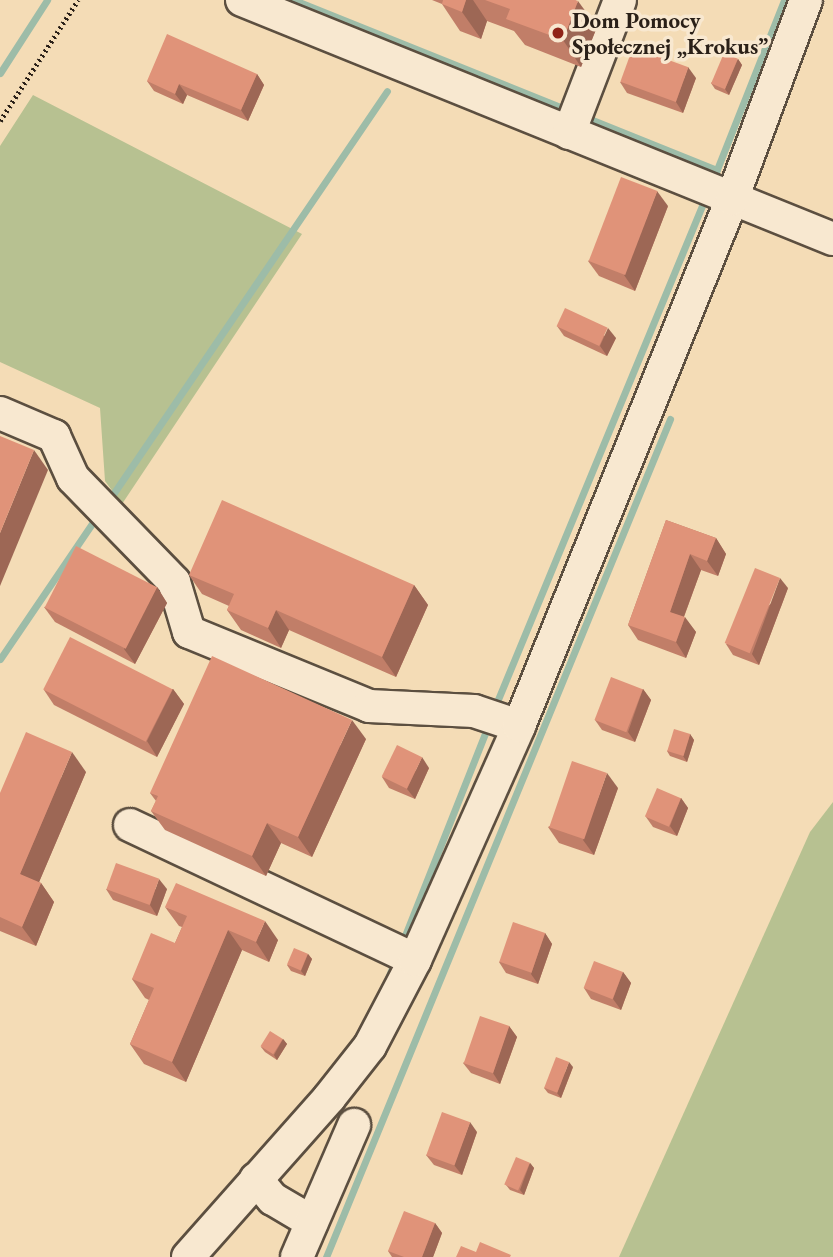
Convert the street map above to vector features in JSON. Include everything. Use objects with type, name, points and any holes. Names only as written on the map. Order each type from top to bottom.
[{"type":"street","points":[[242,0],[833,239]]},
{"type":"street","points":[[569,133],[620,0]]},
{"type":"street","points":[[188,1257],[370,1046],[415,960],[519,726],[733,200],[806,0]]},
{"type":"street","points":[[0,413],[54,436],[73,478],[174,583],[188,632],[369,706],[474,710],[519,726]]},
{"type":"street","points":[[130,825],[415,960]]},
{"type":"street","points":[[297,1257],[354,1125]]},
{"type":"street","points":[[256,1179],[273,1199],[312,1222]]},
{"type":"path","points":[[0,121],[78,0]]},
{"type":"green space","points":[[33,95],[302,234],[122,504],[105,481],[100,408],[0,362],[0,146]]},
{"type":"green space","points":[[833,802],[833,1257],[619,1257],[810,832]]},
{"type":"building","points":[[443,0],[466,0],[462,12],[442,4]]},
{"type":"building","points":[[485,0],[578,1],[563,40],[506,19],[510,9]]},
{"type":"building","points":[[167,34],[257,74],[241,110],[179,84],[175,94],[147,81]]},
{"type":"building","points":[[633,47],[688,67],[676,102],[620,82]]},
{"type":"building","points":[[724,53],[738,59],[725,89],[711,83]]},
{"type":"building","points":[[621,177],[657,191],[625,275],[589,261]]},
{"type":"building","points":[[565,308],[608,328],[599,346],[557,326]]},
{"type":"building","points":[[0,436],[34,450],[0,533]]},
{"type":"building","points":[[222,500],[414,585],[382,657],[276,610],[268,628],[227,610],[234,594],[189,575]]},
{"type":"building","points":[[666,520],[716,538],[707,561],[690,554],[670,612],[685,617],[676,642],[628,625]]},
{"type":"building","points":[[76,546],[157,587],[126,649],[45,607]]},
{"type":"building","points":[[755,568],[780,578],[750,653],[725,643]]},
{"type":"building","points":[[70,637],[172,689],[146,742],[43,690]]},
{"type":"building","points":[[212,656],[352,720],[298,837],[267,823],[252,856],[151,811],[158,796],[150,793]]},
{"type":"building","points":[[611,677],[643,689],[626,732],[595,720]]},
{"type":"building","points":[[674,729],[690,734],[684,756],[667,751]]},
{"type":"building","points":[[26,732],[72,752],[20,874],[41,883],[22,927],[0,917],[0,793]]},
{"type":"building","points":[[397,745],[422,757],[407,789],[382,776]]},
{"type":"building","points":[[572,761],[607,773],[584,839],[549,827]]},
{"type":"building","points":[[657,788],[681,798],[669,827],[645,817]]},
{"type":"building","points":[[116,863],[159,879],[150,905],[106,889]]},
{"type":"building","points":[[176,883],[265,921],[256,942],[228,930],[172,1062],[130,1044],[154,988],[132,979],[151,933],[175,943],[187,916],[165,907]]},
{"type":"building","points":[[513,922],[545,933],[531,973],[499,962]]},
{"type":"building","points":[[294,948],[308,954],[301,970],[287,965]]},
{"type":"building","points":[[594,961],[623,972],[613,999],[584,988]]},
{"type":"building","points":[[480,1016],[509,1026],[493,1073],[464,1063]]},
{"type":"building","points":[[270,1031],[283,1039],[273,1054],[260,1046]]},
{"type":"building","points":[[556,1057],[569,1062],[557,1093],[544,1088]]},
{"type":"building","points":[[442,1112],[470,1122],[454,1165],[426,1155]]},
{"type":"building","points":[[516,1157],[530,1163],[518,1190],[504,1185]]},
{"type":"building","points":[[404,1211],[435,1223],[422,1257],[404,1257],[388,1251]]},
{"type":"building","points":[[480,1242],[511,1255],[456,1257],[461,1246],[476,1252]]},
{"type":"waterway","points":[[0,73],[47,0]]},
{"type":"waterway","points":[[294,0],[570,111]]},
{"type":"waterway","points":[[712,182],[784,0]]},
{"type":"waterway","points":[[107,503],[387,91]]},
{"type":"waterway","points":[[585,117],[717,170]]},
{"type":"waterway","points":[[494,709],[706,196]]},
{"type":"waterway","points":[[326,1257],[670,419]]},
{"type":"waterway","points":[[0,659],[98,515]]},
{"type":"waterway","points":[[402,943],[489,723]]},
{"type":"waterway","points":[[385,986],[396,958]]},
{"type":"place","name":"Dom Pomocy Społecznej „Krokus”","points":[[558,33]]}]
